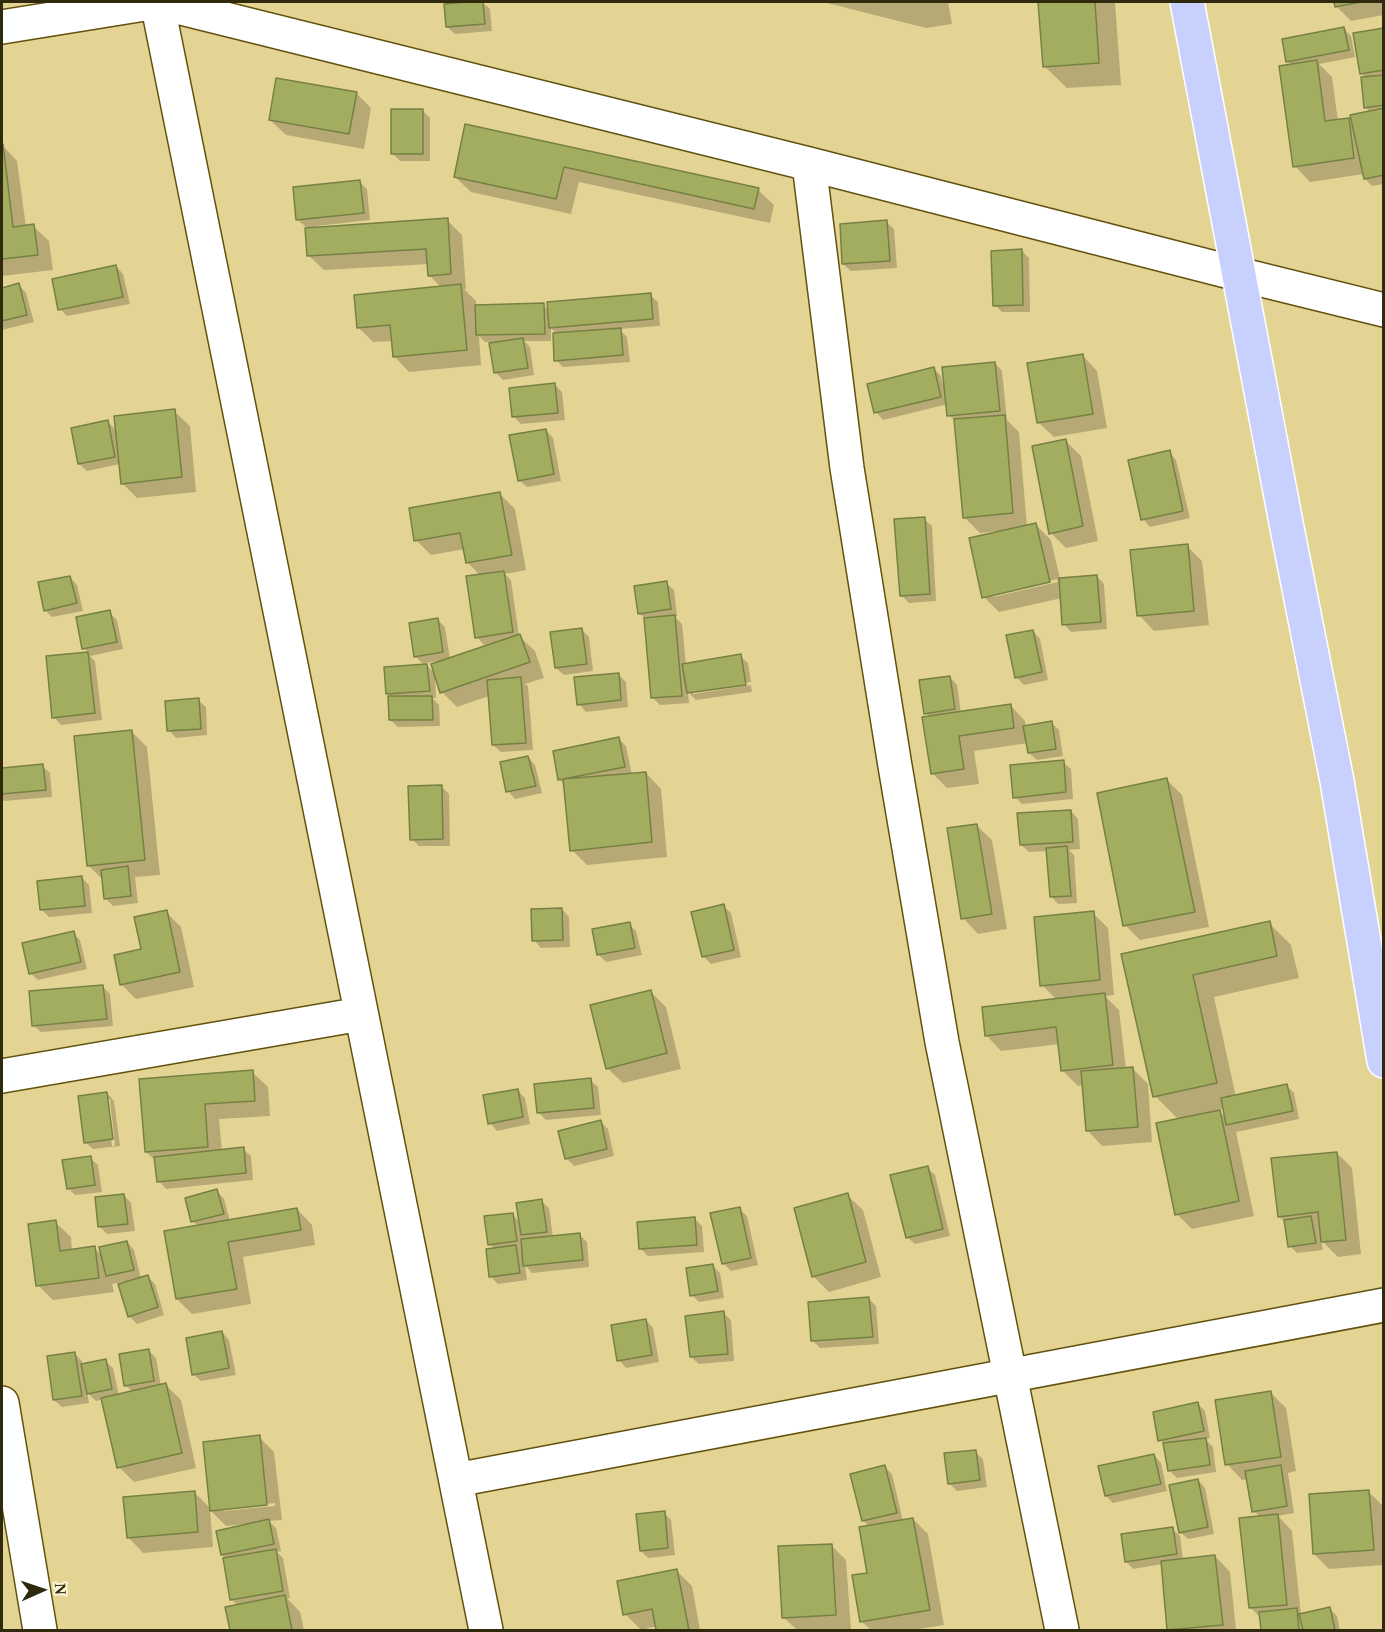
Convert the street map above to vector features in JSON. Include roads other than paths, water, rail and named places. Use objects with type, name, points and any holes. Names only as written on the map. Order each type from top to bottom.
[{"type":"main road","points":[[1187,2],[1337,782],[1383,1061]]},
{"type":"street","points":[[2,27],[157,2],[810,164],[1383,310]]},
{"type":"street","points":[[157,2],[486,1630]]},
{"type":"street","points":[[810,164],[847,468],[942,1042],[1062,1630]]},
{"type":"street","points":[[2,1076],[362,1014]]},
{"type":"street","points":[[456,1480],[1383,1305]]},
{"type":"street","points":[[2,1403],[40,1630]]}]
